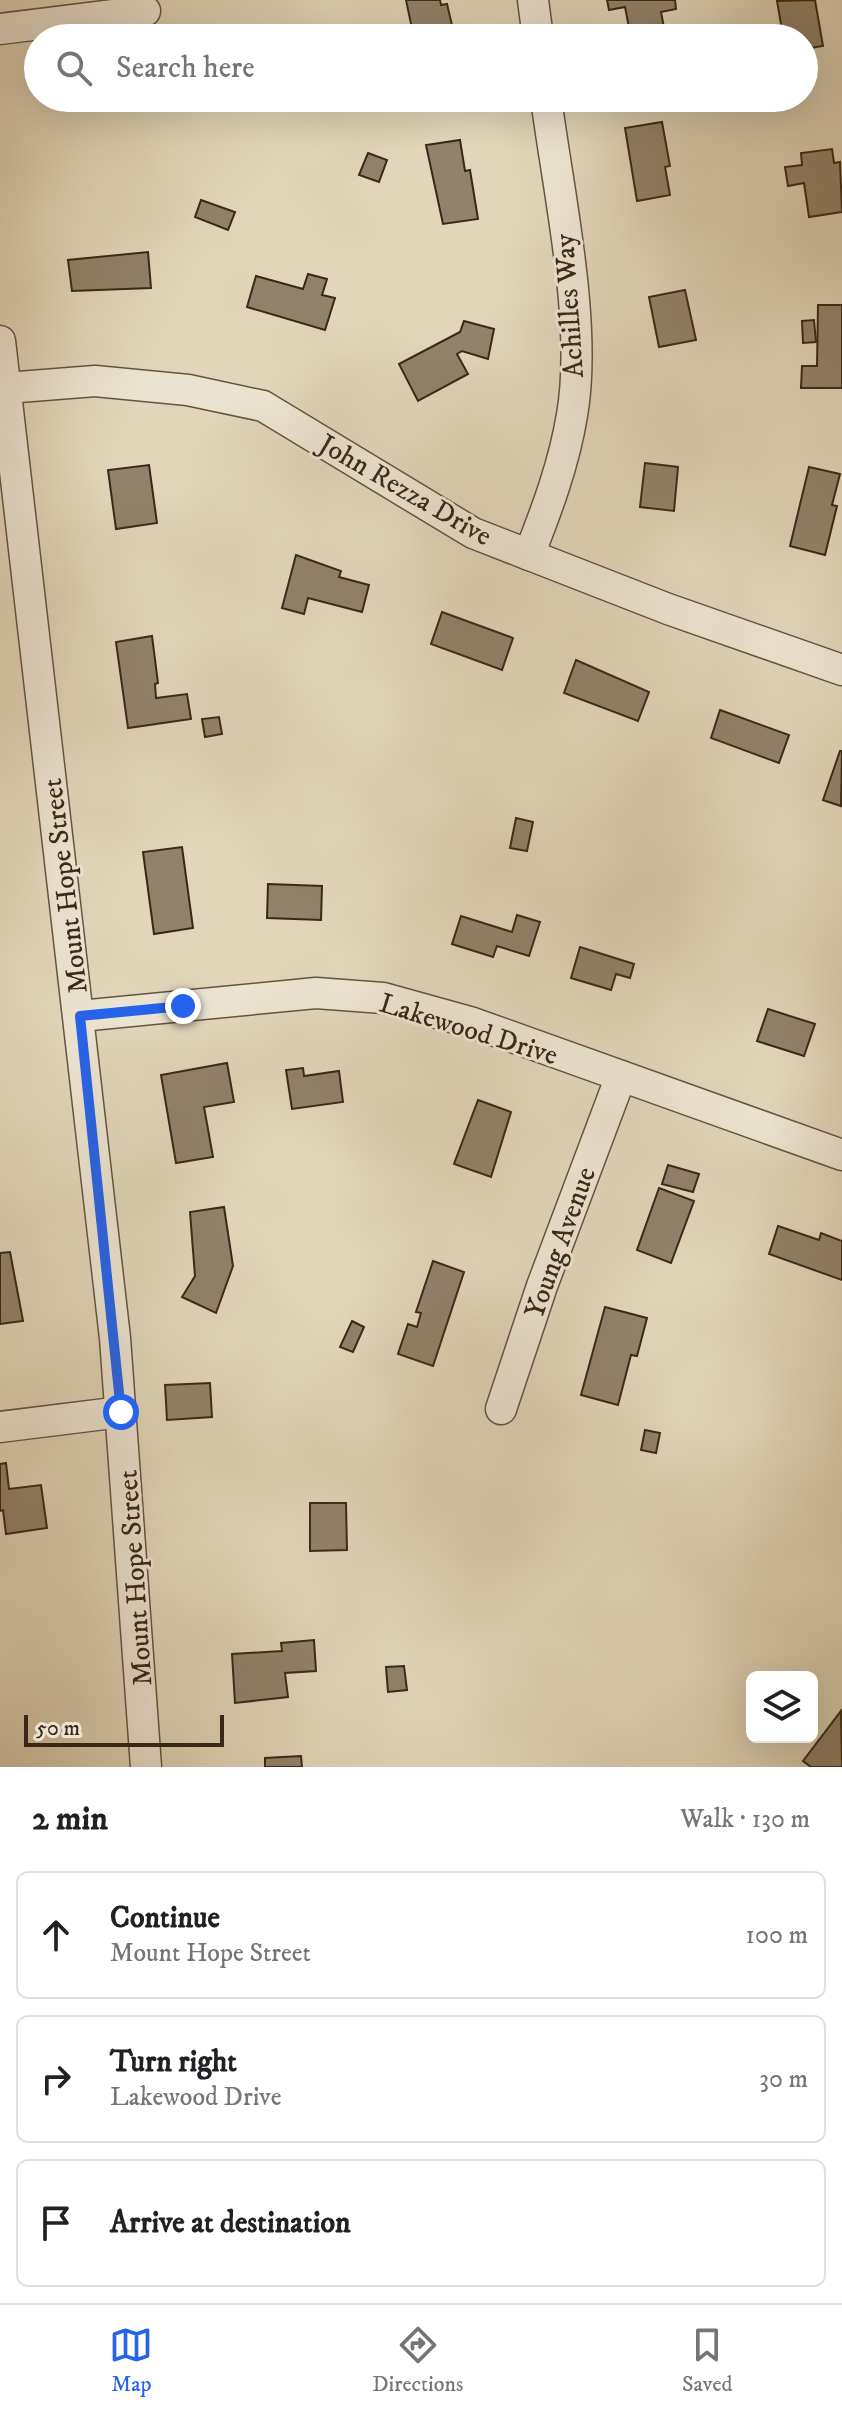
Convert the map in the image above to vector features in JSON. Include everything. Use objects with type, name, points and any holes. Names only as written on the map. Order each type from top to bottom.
[{"type":"street","points":[[533,0],[536,24]]},
{"type":"street","points":[[40,24],[145,11]]},
{"type":"street","points":[[0,29],[24,26]]},
{"type":"street","name":"Achilles Way","points":[[529,555],[555,488],[572,414],[577,363],[548,112]]},
{"type":"street","name":"Mount Hope Street","points":[[0,341],[6,388],[12,535],[80,1016],[121,1412],[146,1767]]},
{"type":"street","name":"John Rezza Drive","points":[[6,388],[95,381],[188,390],[263,406],[473,533],[842,670]]},
{"type":"street","name":"Lakewood Drive","points":[[80,1016],[316,993],[383,998],[473,1023],[842,1155]]},
{"type":"street","name":"Young Avenue","points":[[501,1409],[542,1286],[621,1076]]},
{"type":"street","points":[[0,1427],[121,1412]]},
{"type":"building","points":[[406,0],[440,0],[441,5],[447,4],[452,24],[411,24]]},
{"type":"building","points":[[607,0],[675,0],[676,9],[661,12],[663,24],[628,24],[625,7],[609,10]]},
{"type":"building","points":[[815,0],[823,46],[818,47],[818,24],[781,24],[777,1]]},
{"type":"building","points":[[662,122],[670,166],[665,167],[670,195],[637,201],[625,128]]},
{"type":"building","points":[[460,140],[465,171],[470,170],[478,219],[443,224],[426,145]]},
{"type":"building","points":[[832,149],[834,163],[840,162],[842,212],[809,217],[804,183],[788,186],[785,167],[802,165],[801,153]]},
{"type":"building","points":[[368,153],[387,160],[379,182],[359,175]]},
{"type":"building","points":[[201,200],[235,212],[228,230],[195,217]]},
{"type":"building","points":[[148,252],[151,288],[72,291],[68,260]]},
{"type":"building","points":[[308,274],[327,279],[322,295],[335,298],[325,330],[247,307],[256,276],[303,289]]},
{"type":"building","points":[[685,290],[696,340],[659,347],[649,297]]},
{"type":"building","points":[[818,305],[842,305],[842,388],[801,388],[802,366],[817,366]]},
{"type":"building","points":[[814,320],[816,342],[803,343],[802,321]]},
{"type":"building","points":[[464,321],[494,329],[488,359],[462,351],[457,354],[468,374],[418,401],[399,364],[460,332]]},
{"type":"building","points":[[645,463],[678,467],[674,511],[640,507]]},
{"type":"building","points":[[149,465],[157,523],[116,529],[108,470]]},
{"type":"building","points":[[809,467],[840,474],[832,505],[837,506],[825,555],[790,546]]},
{"type":"building","points":[[296,555],[341,571],[339,577],[369,585],[362,612],[308,598],[304,614],[282,608]]},
{"type":"building","points":[[442,612],[513,638],[502,670],[431,644]]},
{"type":"building","points":[[152,636],[158,683],[155,684],[156,698],[187,694],[191,719],[128,728],[116,642]]},
{"type":"building","points":[[576,660],[649,692],[638,721],[564,693]]},
{"type":"building","points":[[720,710],[789,735],[779,763],[711,738]]},
{"type":"building","points":[[219,717],[222,734],[205,737],[202,719]]},
{"type":"building","points":[[842,751],[841,806],[823,800]]},
{"type":"building","points":[[516,818],[533,822],[527,851],[510,848]]},
{"type":"building","points":[[182,847],[193,928],[154,934],[143,852]]},
{"type":"building","points":[[268,884],[322,886],[321,920],[267,918]]},
{"type":"building","points":[[517,915],[540,922],[529,956],[497,946],[493,957],[452,944],[461,916],[512,932]]},
{"type":"building","points":[[580,947],[634,964],[630,978],[616,974],[611,990],[571,978]]},
{"type":"building","points":[[768,1009],[815,1024],[804,1056],[757,1041]]},
{"type":"building","points":[[227,1063],[234,1102],[204,1107],[213,1157],[176,1163],[161,1075]]},
{"type":"building","points":[[303,1068],[304,1076],[339,1071],[343,1102],[292,1109],[286,1070]]},
{"type":"building","points":[[478,1100],[511,1112],[491,1177],[454,1164]]},
{"type":"building","points":[[668,1165],[699,1174],[693,1192],[662,1184]]},
{"type":"building","points":[[659,1188],[694,1201],[671,1263],[637,1250]]},
{"type":"building","points":[[224,1207],[233,1266],[216,1313],[182,1297],[195,1276],[190,1212]]},
{"type":"building","points":[[778,1226],[819,1240],[821,1233],[842,1241],[842,1280],[769,1254]]},
{"type":"building","points":[[10,1252],[23,1321],[0,1324],[0,1253]]},
{"type":"building","points":[[433,1261],[464,1272],[433,1366],[398,1354],[408,1324],[417,1327],[421,1313],[416,1312]]},
{"type":"building","points":[[605,1307],[647,1318],[637,1356],[631,1355],[618,1405],[581,1395]]},
{"type":"building","points":[[352,1321],[364,1327],[353,1352],[340,1347]]},
{"type":"building","points":[[210,1383],[212,1417],[167,1420],[165,1385]]},
{"type":"building","points":[[645,1430],[660,1433],[656,1453],[641,1450]]},
{"type":"building","points":[[6,1463],[9,1489],[41,1485],[47,1528],[6,1534],[3,1510],[0,1511],[0,1464]]},
{"type":"building","points":[[310,1503],[346,1503],[347,1550],[310,1551]]},
{"type":"building","points":[[314,1640],[316,1671],[285,1673],[288,1697],[235,1703],[232,1654],[282,1651],[281,1643]]},
{"type":"building","points":[[404,1666],[407,1690],[388,1692],[386,1667]]},
{"type":"building","points":[[841,1711],[842,1767],[811,1767],[803,1761]]},
{"type":"building","points":[[301,1756],[302,1767],[265,1767],[265,1758]]},
{"type":"route","points":[[121,1412],[80,1016],[183,1006]]}]
